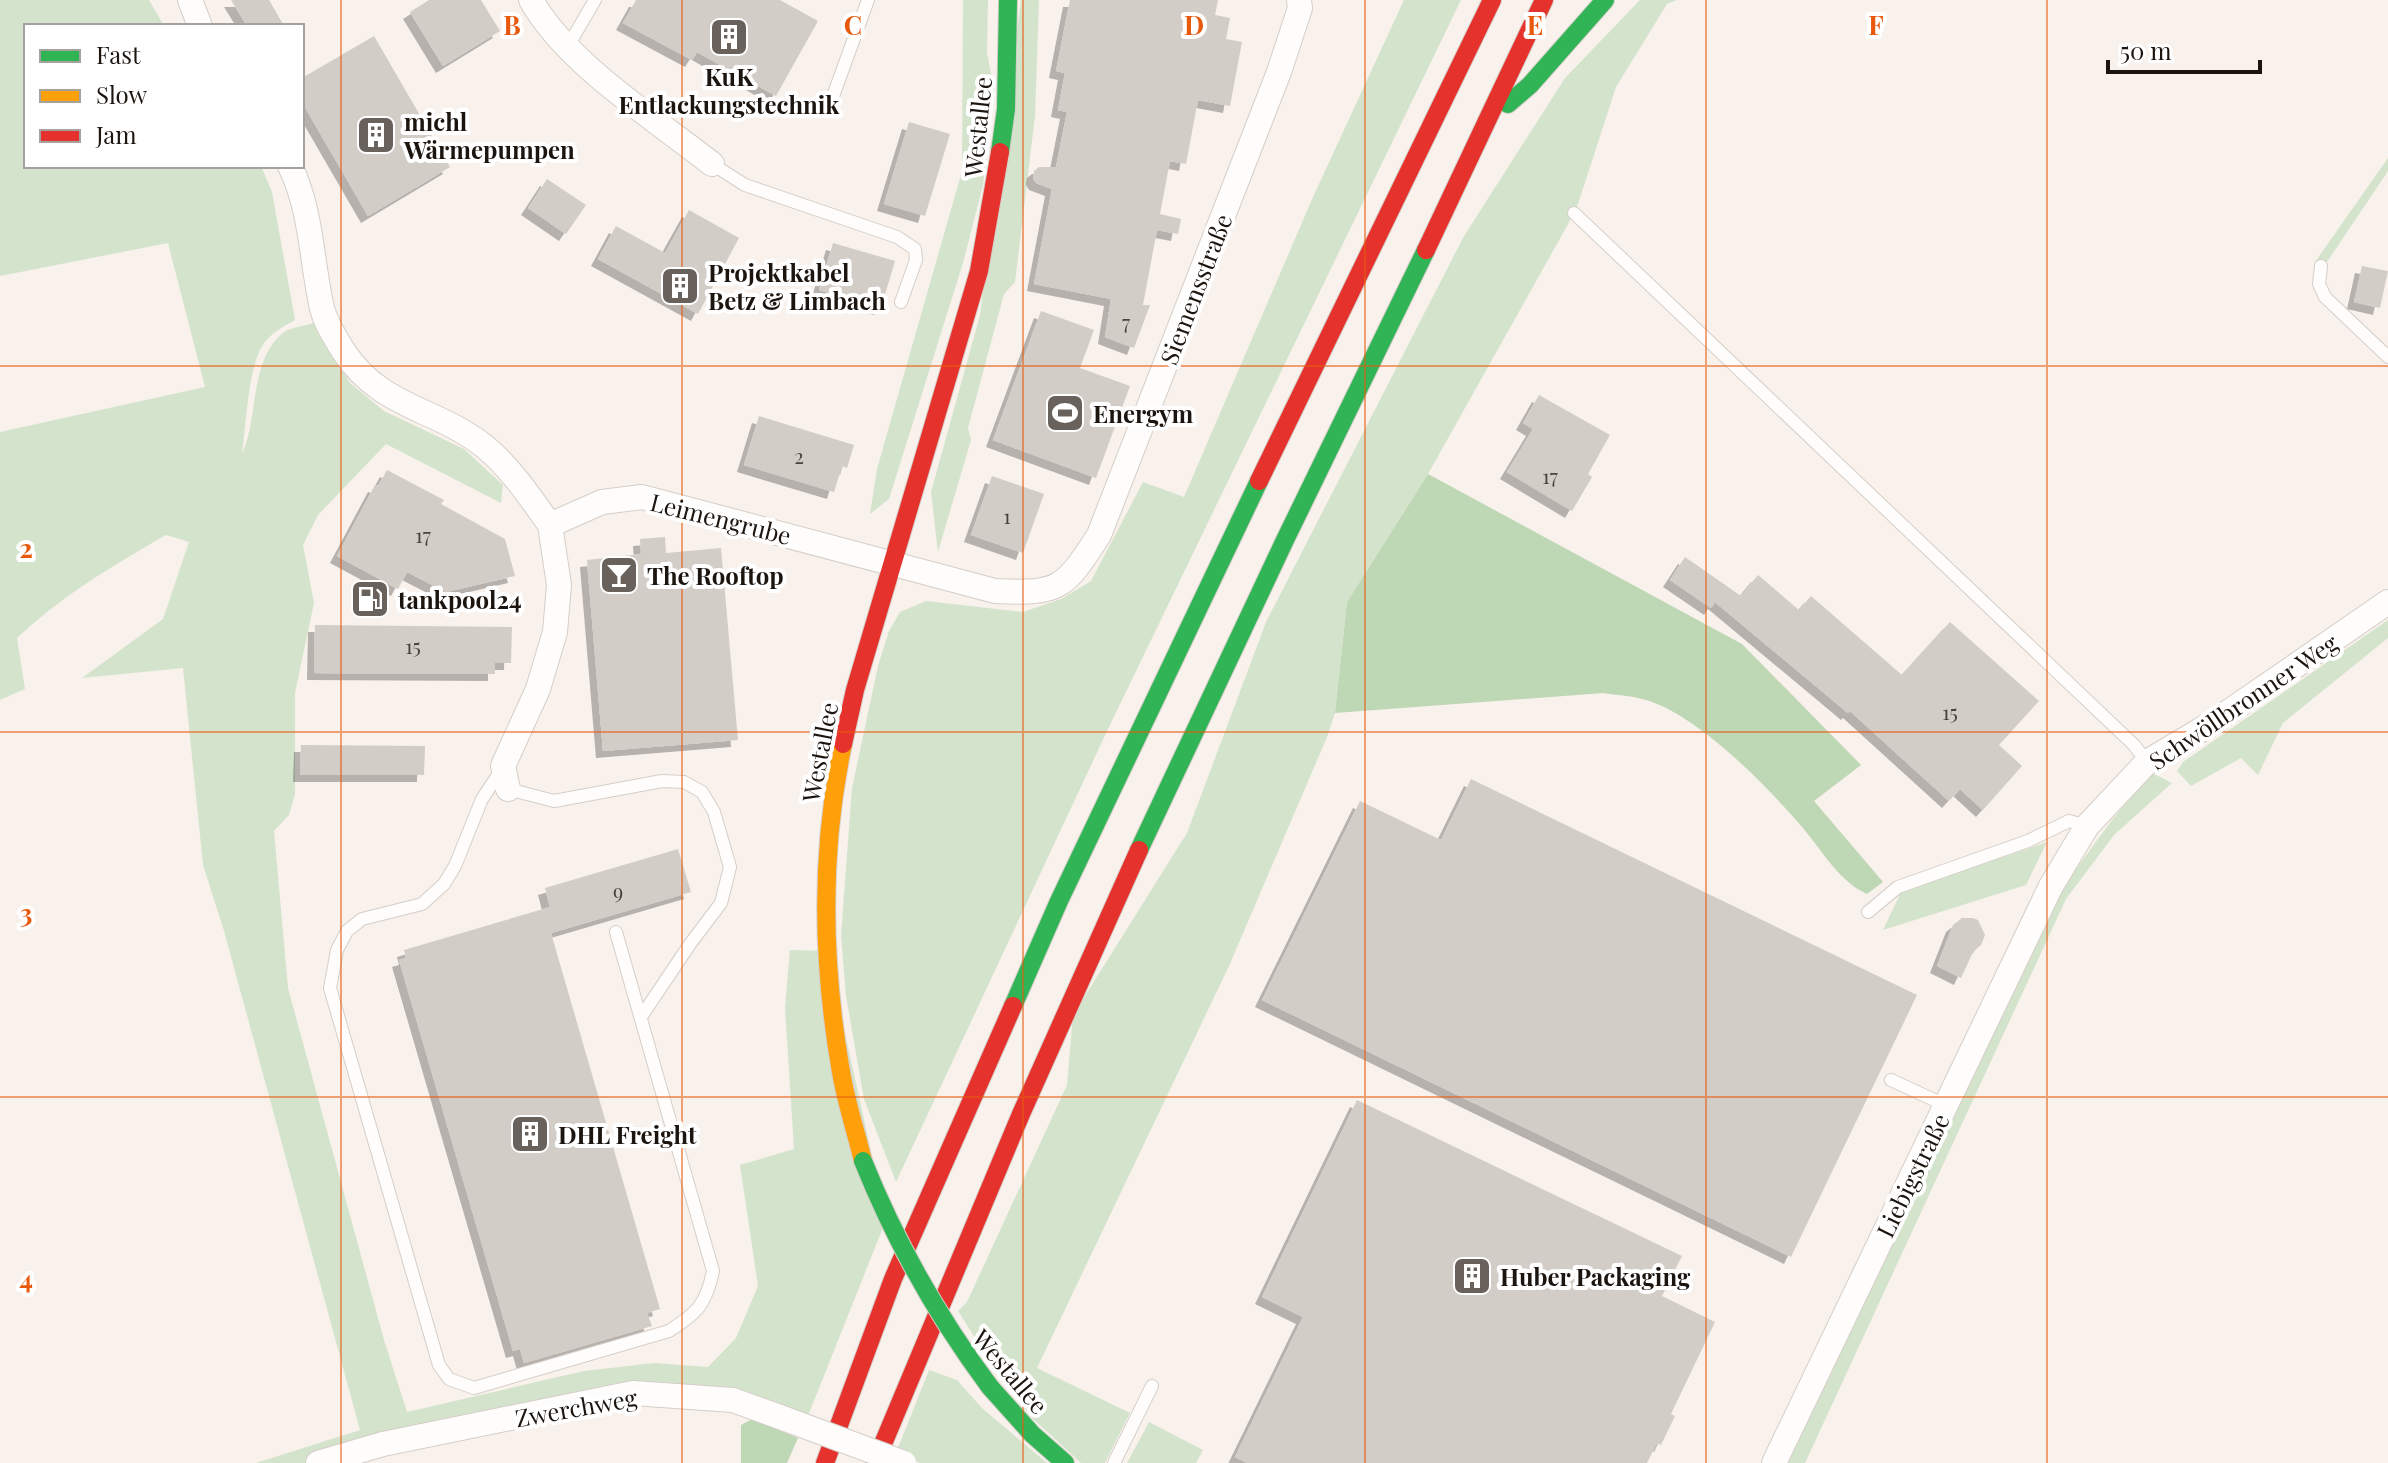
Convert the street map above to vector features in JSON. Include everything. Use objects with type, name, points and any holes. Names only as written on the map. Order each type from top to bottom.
[{"type":"main road","name":"Westallee","points":[[1008,0],[1006,109],[992,208],[979,271],[855,690],[833,793],[825,894],[828,980],[841,1074],[863,1161],[886,1220],[917,1282],[951,1336],[990,1387],[1032,1434],[1065,1463]]},
{"type":"main road","points":[[825,1463],[893,1279],[1059,901],[1304,385],[1492,0]]},
{"type":"main road","points":[[875,1463],[952,1270],[1171,779],[1490,119],[1544,0]]},
{"type":"main road","points":[[1490,119],[1530,85],[1605,0]]},
{"type":"street","points":[[190,0],[199,24]]},
{"type":"street","points":[[531,0],[539,15],[584,64],[712,164]]},
{"type":"street","name":"Siemensstraße","points":[[893,565],[995,591],[1030,593],[1054,588],[1076,571],[1099,535],[1279,72],[1300,8],[1299,0]]},
{"type":"street","points":[[291,168],[312,236],[323,311],[345,353],[368,380],[394,400],[438,419],[483,446],[518,481],[550,525],[559,585],[555,632],[506,778]]},
{"type":"street","name":"Leimengrube","points":[[550,525],[602,502],[642,497],[893,565]]},
{"type":"street","name":"Schwöllbronner Weg","points":[[2051,886],[2087,826],[2147,762],[2214,722],[2388,602]]},
{"type":"street","name":"Liebigstraße","points":[[1774,1463],[2051,886]]},
{"type":"street","name":"Zwerchweg","points":[[318,1463],[383,1444],[633,1393],[733,1400],[904,1463]]},
{"type":"lane","points":[[568,46],[595,0]]},
{"type":"lane","points":[[829,107],[868,0]]},
{"type":"lane","points":[[712,164],[745,185],[897,237],[915,249],[916,260],[901,302]]},
{"type":"lane","points":[[1574,213],[2122,734],[2147,762]]},
{"type":"lane","points":[[2321,266],[2319,284],[2325,297],[2388,357]]},
{"type":"lane","points":[[616,932],[713,1271],[704,1302],[694,1315],[669,1331],[474,1388],[449,1379],[439,1365],[330,988],[337,950],[347,931],[362,919],[422,904],[444,884],[455,866],[482,799],[506,778],[554,801],[662,781],[684,782],[702,792],[714,812],[730,867],[721,903],[641,1017]]},
{"type":"lane","points":[[1868,912],[1898,887],[2028,841],[2069,821],[2087,826]]},
{"type":"lane","points":[[1891,1080],[1945,1105]]},
{"type":"lane","points":[[1114,1463],[1152,1386]]},
{"type":"green space","points":[[0,0],[149,0],[163,24],[24,24],[24,168],[262,168],[272,192],[295,320],[267,339],[261,348],[250,385],[242,454],[265,357],[284,332],[314,323],[350,383],[384,411],[464,449],[503,485],[501,503],[386,444],[318,515],[303,545],[314,603],[295,693],[295,794],[289,815],[274,831],[288,988],[384,1340],[407,1412],[584,1371],[654,1363],[708,1367],[736,1338],[758,1286],[740,1165],[794,1149],[785,1008],[790,950],[827,951],[886,1220],[804,1426],[733,1400],[633,1393],[318,1463],[256,1463],[360,1430],[224,931],[203,865],[183,668],[82,678],[163,619],[189,542],[166,535],[88,582],[35,622],[17,638],[25,689],[0,700],[0,432],[205,387],[168,243],[0,276]]},
{"type":"green space","points":[[963,0],[988,0],[987,53],[994,88],[983,185],[963,263],[889,499],[870,514],[877,469],[962,171]]},
{"type":"green space","points":[[1021,0],[1039,0],[1035,116],[1015,282],[1004,294],[968,428],[971,440],[938,552],[931,492],[980,315]]},
{"type":"green space","points":[[1404,0],[1461,0],[1108,729],[896,1182],[864,1099],[846,996],[841,935],[852,788],[878,666],[889,631],[900,612],[926,601],[1023,612],[1061,599],[1091,581],[1143,482],[1184,497],[1313,197]]},
{"type":"green space","points":[[1640,0],[1677,0],[1667,4],[1616,87],[1578,204],[1567,226],[1428,474],[1347,602],[1335,713],[1327,737],[1229,966],[1037,1368],[1130,1413],[1105,1463],[1081,1463],[1030,1416],[996,1371],[958,1311],[967,1302],[1067,1085],[1073,1015],[1187,833],[1266,622],[1464,236],[1565,78]]},
{"type":"green space","points":[[2388,158],[2388,171],[2327,262],[2315,262]]},
{"type":"green space","points":[[1428,474],[1742,644],[1861,765],[1814,801],[1883,882],[1867,894],[1857,889],[1832,865],[1788,811],[1731,754],[1688,721],[1646,700],[1603,693],[1335,713],[1347,602]]},
{"type":"green space","points":[[2388,620],[2388,638],[2283,723],[2258,775],[2241,758],[2191,786],[2177,771],[2183,762]]},
{"type":"green space","points":[[2152,773],[2172,783],[2114,835],[2066,899],[1805,1463],[1785,1463],[2057,895],[2112,820]]},
{"type":"green space","points":[[2047,842],[2026,885],[1883,930],[1901,892]]},
{"type":"green space","points":[[929,1370],[957,1380],[982,1408],[1047,1463],[920,1463],[896,1453]]},
{"type":"green space","points":[[752,1419],[798,1438],[787,1463],[741,1463],[741,1425]]},
{"type":"green space","points":[[1149,1422],[1203,1450],[1196,1463],[1127,1463]]},
{"type":"building","points":[[231,0],[269,0],[283,24],[244,24]]},
{"type":"building","points":[[429,0],[481,0],[500,31],[443,66],[410,12]]},
{"type":"building","name":"KuK Entlackungstechnik","points":[[636,0],[780,0],[818,21],[776,96],[697,52],[692,60],[623,23]]},
{"type":"building","points":[[1070,0],[1218,0],[1215,15],[1230,18],[1226,39],[1242,42],[1230,106],[1198,100],[1186,164],[1170,161],[1160,214],[1181,219],[1178,234],[1157,230],[1143,305],[1150,305],[1134,348],[1105,337],[1111,299],[1034,284],[1052,189],[1036,183],[1033,178],[1034,171],[1039,167],[1056,167],[1067,112],[1058,110],[1065,73],[1056,71]]},
{"type":"building","name":"michl Wärmepumpen","points":[[374,36],[450,167],[368,216],[304,105],[304,77]]},
{"type":"building","points":[[909,122],[950,134],[925,216],[884,204]]},
{"type":"building","points":[[547,179],[586,205],[566,234],[528,208]]},
{"type":"building","name":"Projektkabel Betz & Limbach","points":[[689,210],[739,238],[698,314],[598,259],[616,226],[665,253]]},
{"type":"building","points":[[833,243],[895,261],[881,308],[819,290]]},
{"type":"building","points":[[2362,266],[2388,271],[2380,308],[2354,302]]},
{"type":"building","points":[[1041,311],[1094,330],[1080,368],[1130,386],[1096,478],[993,440]]},
{"type":"building","points":[[1539,395],[1610,435],[1588,474],[1592,477],[1572,511],[1507,472],[1533,429],[1523,423]]},
{"type":"building","points":[[759,416],[854,445],[847,468],[842,466],[834,492],[744,465]]},
{"type":"building","points":[[387,470],[444,500],[441,504],[505,539],[515,576],[446,592],[407,572],[398,589],[337,556],[375,485],[378,486]]},
{"type":"building","points":[[992,476],[1044,494],[1023,553],[971,535]]},
{"type":"building","points":[[665,537],[666,553],[721,548],[738,740],[603,751],[587,560],[641,554],[640,539]]},
{"type":"building","points":[[1685,557],[1741,596],[1758,575],[1799,610],[1811,596],[1902,675],[1950,622],[2039,701],[1999,745],[2022,766],[1983,810],[1960,789],[1949,801],[1850,711],[1848,713],[1715,602],[1711,608],[1670,580]]},
{"type":"building","points":[[315,625],[512,627],[511,663],[495,663],[495,674],[314,673]]},
{"type":"building","points":[[301,745],[425,746],[424,775],[300,775]]},
{"type":"building","points":[[1471,779],[1917,995],[1791,1257],[1262,1000],[1360,801],[1441,840]]},
{"type":"building","name":"DHL Freight","points":[[678,849],[691,892],[551,933],[660,1309],[647,1313],[652,1326],[524,1363],[520,1349],[513,1351],[399,960],[406,958],[404,950],[550,907],[545,888]]},
{"type":"building","points":[[1962,918],[1978,920],[1985,935],[1961,978],[1937,966],[1953,925]]},
{"type":"building","name":"Huber Packaging","points":[[1357,1100],[1682,1256],[1662,1296],[1715,1322],[1671,1414],[1675,1416],[1661,1445],[1657,1443],[1647,1463],[1247,1463],[1235,1457],[1303,1317],[1262,1297]]},
{"type":"traffic: fast","points":[[1000,152],[1006,109],[1008,0]]},
{"type":"traffic: fast","points":[[1508,104],[1530,85],[1605,0]]},
{"type":"traffic: fast","points":[[1139,850],[1426,250]]},
{"type":"traffic: fast","points":[[1013,1006],[1059,901],[1259,481]]},
{"type":"traffic: fast","points":[[863,1161],[889,1221],[919,1278],[990,1387]]},
{"type":"traffic: fast","points":[[990,1387],[1032,1434],[1065,1463]]},
{"type":"traffic: slow","points":[[843,744],[830,825],[827,949],[841,1072],[863,1161]]},
{"type":"traffic: jam","points":[[1259,481],[1492,0]]},
{"type":"traffic: jam","points":[[1426,250],[1544,0]]},
{"type":"traffic: jam","points":[[843,744],[855,690],[979,271],[1000,152]]},
{"type":"traffic: jam","points":[[875,1463],[1021,1114],[1139,850]]},
{"type":"traffic: jam","points":[[825,1463],[893,1279],[1013,1006]]},
{"type":"place","name":"KuK Entlackungstechnik","points":[[729,37]]},
{"type":"place","name":"michl Wärmepumpen","points":[[376,135]]},
{"type":"place","name":"Projektkabel Betz & Limbach","points":[[680,286]]},
{"type":"place","name":"Energym","points":[[1065,413]]},
{"type":"place","name":"The Rooftop","points":[[619,575]]},
{"type":"place","name":"tankpool24","points":[[370,599]]},
{"type":"place","name":"DHL Freight","points":[[530,1134]]},
{"type":"place","name":"Huber Packaging","points":[[1472,1276]]}]
